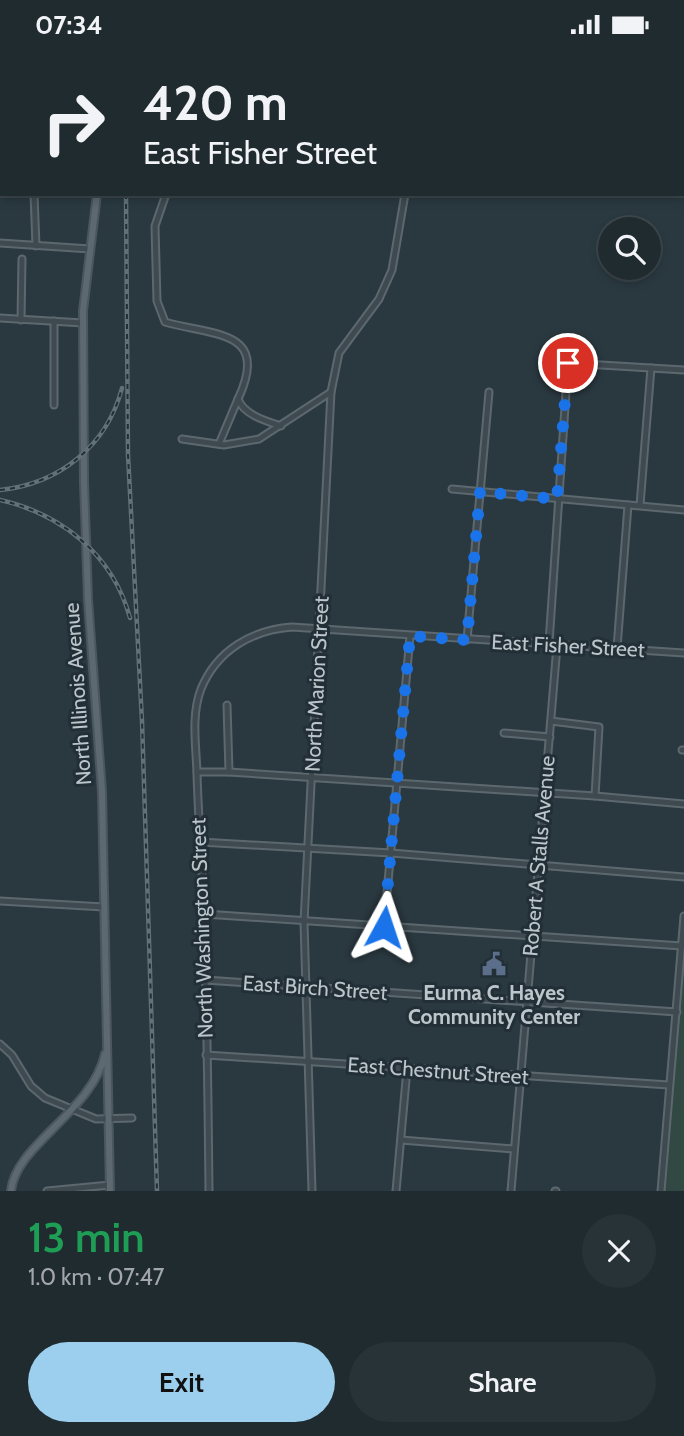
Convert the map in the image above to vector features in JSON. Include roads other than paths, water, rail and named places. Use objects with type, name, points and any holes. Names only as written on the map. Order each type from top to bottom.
[{"type":"main road","name":"North Illinois Avenue","points":[[97,196],[83,323],[88,599],[102,792],[110,1188]]},
{"type":"main road","points":[[11,1191],[14,1176],[25,1159],[73,1110],[96,1081],[102,1069],[106,1049]]},
{"type":"street","points":[[34,196],[36,246]]},
{"type":"street","points":[[165,196],[155,226],[157,301],[160,313],[165,322],[224,336],[241,344],[247,353],[250,370],[219,444]]},
{"type":"street","name":"North Marion Street","points":[[312,1191],[304,922],[331,392],[340,353],[379,299],[392,270],[405,196]]},
{"type":"street","points":[[0,243],[90,249]]},
{"type":"street","points":[[21,320],[22,259]]},
{"type":"street","points":[[0,319],[83,323]]},
{"type":"street","points":[[54,321],[54,405]]},
{"type":"street","points":[[549,643],[568,363],[684,370]]},
{"type":"street","points":[[640,505],[651,368]]},
{"type":"street","points":[[182,439],[219,444],[259,439],[331,392]]},
{"type":"street","points":[[467,640],[489,392]]},
{"type":"street","points":[[238,399],[241,405],[257,418],[281,426]]},
{"type":"street","points":[[453,489],[684,510]]},
{"type":"street","points":[[617,648],[628,505]]},
{"type":"street","name":"East Fisher Street","points":[[213,668],[227,652],[255,634],[282,628],[684,653]]},
{"type":"street","points":[[384,927],[410,636]]},
{"type":"street","name":"Robert A Stalls Avenue","points":[[511,1191],[557,646]]},
{"type":"street","name":"North Washington Street","points":[[209,1191],[204,914],[195,725],[199,697],[213,668]]},
{"type":"street","points":[[227,705],[229,772]]},
{"type":"street","points":[[551,721],[596,725],[600,729],[595,796]]},
{"type":"street","points":[[504,733],[550,737]]},
{"type":"street","points":[[197,772],[595,796],[684,804]]},
{"type":"street","points":[[200,842],[391,853],[684,877]]},
{"type":"street","points":[[0,901],[104,907]]},
{"type":"street","points":[[204,914],[682,946]]},
{"type":"street","points":[[661,1191],[684,916]]},
{"type":"street","name":"East Birch Street","points":[[205,980],[677,1012]]},
{"type":"street","points":[[0,1044],[12,1055],[31,1086],[45,1098],[96,1119],[132,1118]]},
{"type":"street","name":"East Chestnut Street","points":[[206,1055],[669,1085]]},
{"type":"street","points":[[396,1191],[407,1069]]},
{"type":"street","points":[[401,1140],[514,1149]]},
{"type":"street","points":[[47,1191],[110,1188]]},
{"type":"railway","points":[[126,196],[128,455],[142,721],[157,1191]]},
{"type":"railway","points":[[0,490],[42,480],[78,459],[105,428],[122,388]]},
{"type":"railway","points":[[0,500],[44,515],[82,541],[111,575],[130,618]]},
{"type":"place","name":"Eurma C. Hayes Community Center","points":[[494,964]]}]
